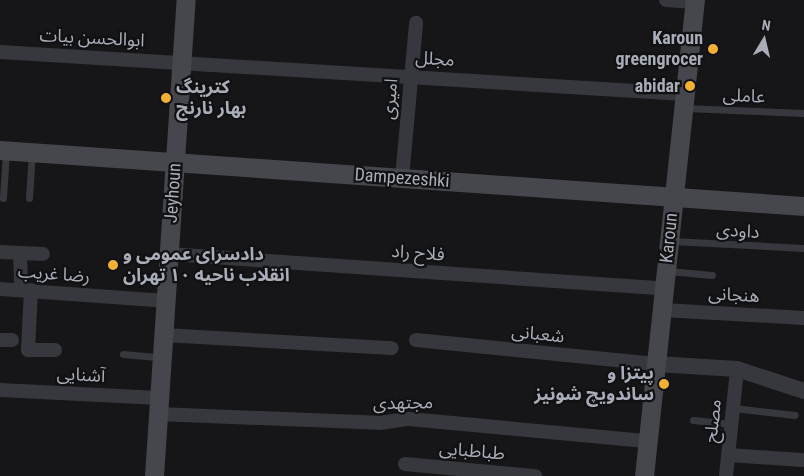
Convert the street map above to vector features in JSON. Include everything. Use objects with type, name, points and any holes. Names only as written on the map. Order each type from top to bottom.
[{"type":"main road","name":"Jeyhoun","points":[[154,476],[186,0]]},
{"type":"main road","name":"Karoun","points":[[644,476],[695,1]]},
{"type":"main road","name":"Dampezeshki","points":[[3,150],[674,199],[804,206]]},
{"type":"street","points":[[666,0],[695,1]]},
{"type":"street","name":"امیری","points":[[402,178],[416,23]]},
{"type":"street","name":"ابوالحسن بیات","points":[[0,52],[182,61]]},
{"type":"street","name":"مجلل","points":[[182,61],[411,76],[684,101]]},
{"type":"street","points":[[0,252],[44,254]]},
{"type":"street","points":[[20,253],[26,290],[28,350],[55,350]]},
{"type":"street","name":"فلاح راد","points":[[169,254],[665,280]]},
{"type":"street","name":"رضا غریب","points":[[0,289],[166,300]]},
{"type":"street","name":"هنجانی","points":[[662,310],[804,318]]},
{"type":"street","points":[[164,334],[392,348]]},
{"type":"street","name":"شعبانی","points":[[416,340],[656,364]]},
{"type":"street","points":[[656,364],[737,369],[804,391]]},
{"type":"street","name":"مصلح","points":[[726,476],[737,369]]},
{"type":"street","name":"آشنایی","points":[[0,390],[159,406]]},
{"type":"street","name":"مجتهدی","points":[[159,406],[379,423],[409,419],[648,440]]},
{"type":"street","points":[[728,455],[802,460]]},
{"type":"street","name":"طباطبایی","points":[[404,464],[535,476]]},
{"type":"lane","name":"عاملی","points":[[684,101],[804,114]]},
{"type":"lane","points":[[3,150],[3,198]]},
{"type":"lane","points":[[29,198],[32,152]]},
{"type":"lane","name":"داودی","points":[[669,241],[804,248]]},
{"type":"lane","points":[[665,280],[712,274]]},
{"type":"lane","points":[[123,354],[162,357]]},
{"type":"lane","points":[[733,408],[795,415]]},
{"type":"lane","points":[[693,420],[731,424]]},
{"type":"lane","points":[[644,476],[654,476]]},
{"type":"place","name":"Karoun greengrocer","points":[[713,49]]},
{"type":"place","name":"abidar","points":[[690,86]]},
{"type":"place","name":"کترینگ بهار نارنج","points":[[166,98]]},
{"type":"place","name":"دادسرای عمومی و انقلاب ناحیه ۱۰ تهران","points":[[113,265]]},
{"type":"place","name":"پیتزا و ساندویچ شونیز","points":[[664,384]]}]
